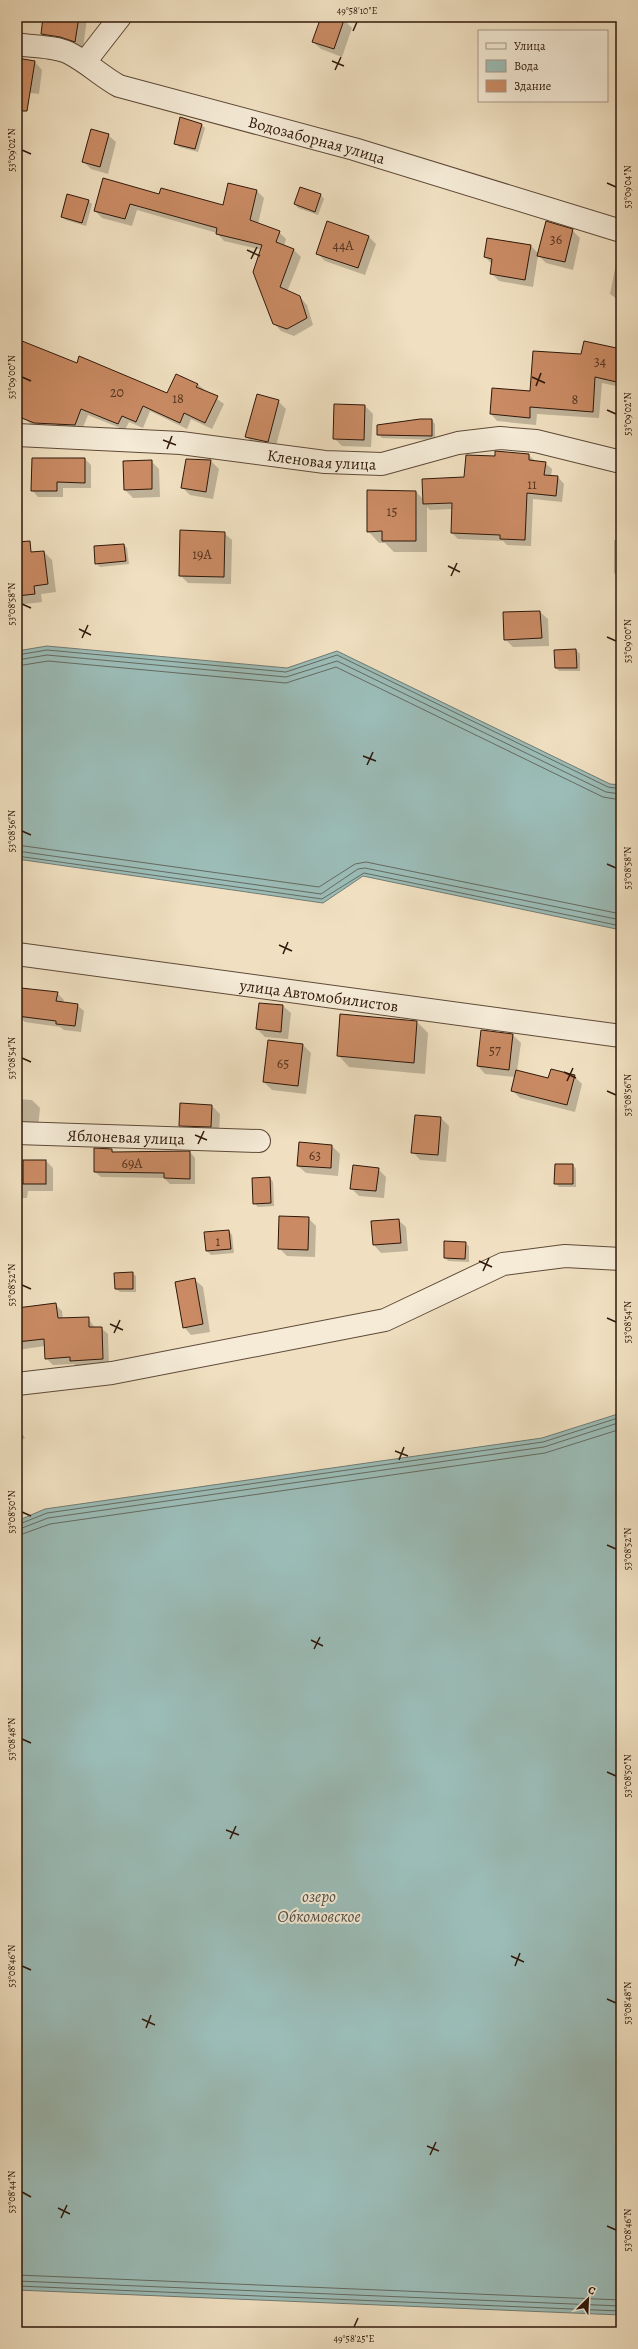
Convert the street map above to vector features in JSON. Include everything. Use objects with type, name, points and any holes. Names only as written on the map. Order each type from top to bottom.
[{"type":"street","points":[[85,62],[120,17]]},
{"type":"street","name":"Водозаборная улица","points":[[17,44],[67,52],[85,62],[104,78],[119,86],[354,149],[621,231]]},
{"type":"street","name":"Кленовая улица","points":[[17,435],[180,442],[325,462],[382,464],[458,443],[500,438],[536,441],[621,462]]},
{"type":"street","name":"улица Автомобилистов","points":[[17,954],[621,1036]]},
{"type":"street","name":"Яблоневая улица","points":[[17,1132],[259,1141]]},
{"type":"street","points":[[17,1384],[112,1374],[385,1320],[503,1264],[565,1256],[621,1259]]},
{"type":"water","points":[[47,646],[287,668],[337,651],[610,784],[621,785],[621,930],[363,876],[323,903],[17,859],[17,651]]},
{"type":"water","name":"озеро Обкомовское","points":[[621,1413],[621,2315],[17,2290],[17,1521],[45,1509],[542,1438]]},
{"type":"building","points":[[43,17],[79,17],[75,42],[60,37],[41,34]]},
{"type":"building","points":[[321,17],[345,17],[334,49],[312,42]]},
{"type":"building","points":[[17,58],[35,61],[27,111],[17,111]]},
{"type":"building","points":[[180,117],[202,124],[195,149],[174,144]]},
{"type":"building","points":[[91,129],[109,134],[100,167],[82,162]]},
{"type":"building","points":[[103,178],[159,194],[161,188],[223,205],[228,183],[257,190],[250,220],[280,231],[276,242],[294,249],[280,287],[300,296],[307,318],[287,329],[273,324],[253,272],[262,245],[216,234],[217,228],[130,204],[125,219],[94,211]]},
{"type":"building","points":[[300,187],[321,194],[315,212],[294,204]]},
{"type":"building","points":[[67,194],[89,200],[82,223],[61,217]]},
{"type":"building","points":[[327,221],[369,236],[358,268],[316,254]]},
{"type":"building","points":[[546,221],[573,229],[565,262],[537,256]]},
{"type":"building","points":[[487,238],[531,245],[525,280],[490,274],[492,259],[484,257]]},
{"type":"building","points":[[17,339],[77,363],[79,356],[167,393],[176,374],[198,384],[196,387],[218,396],[205,423],[184,413],[180,423],[143,406],[136,422],[122,416],[118,424],[81,409],[75,425],[34,423],[17,416]]},
{"type":"building","points":[[584,341],[621,349],[621,383],[595,377],[593,412],[530,407],[530,418],[490,414],[492,388],[530,391],[533,351],[581,354]]},
{"type":"building","points":[[257,394],[279,400],[268,442],[245,437]]},
{"type":"building","points":[[334,404],[365,405],[364,440],[333,439]]},
{"type":"building","points":[[420,419],[432,419],[432,436],[377,435],[377,425]]},
{"type":"building","points":[[495,451],[529,454],[529,460],[546,462],[544,475],[558,476],[556,496],[527,493],[525,540],[500,539],[500,535],[451,533],[452,503],[423,504],[422,479],[464,477],[466,455],[495,456]]},
{"type":"building","points":[[32,458],[85,458],[85,483],[57,482],[57,491],[31,491]]},
{"type":"building","points":[[186,459],[211,460],[206,492],[181,488]]},
{"type":"building","points":[[152,460],[152,489],[124,490],[123,461]]},
{"type":"building","points":[[367,490],[416,491],[416,541],[382,541],[382,531],[367,532]]},
{"type":"building","points":[[180,530],[225,532],[224,577],[179,576]]},
{"type":"building","points":[[30,541],[31,552],[44,551],[48,584],[34,586],[35,594],[17,596],[17,542]]},
{"type":"building","points":[[124,544],[126,561],[95,564],[94,546]]},
{"type":"building","points":[[540,611],[542,638],[504,640],[503,612]]},
{"type":"building","points":[[576,649],[577,668],[555,668],[554,650]]},
{"type":"building","points":[[21,988],[58,992],[56,1001],[78,1004],[75,1026],[56,1024],[56,1021],[17,1016]]},
{"type":"building","points":[[259,1003],[283,1005],[281,1032],[256,1029]]},
{"type":"building","points":[[340,1014],[417,1021],[414,1063],[337,1056]]},
{"type":"building","points":[[481,1030],[513,1034],[509,1070],[477,1066]]},
{"type":"building","points":[[268,1040],[303,1044],[298,1086],[263,1082]]},
{"type":"building","points":[[551,1069],[575,1075],[567,1105],[511,1091],[516,1070],[548,1078]]},
{"type":"building","points":[[180,1103],[212,1105],[211,1127],[179,1126]]},
{"type":"building","points":[[415,1115],[441,1117],[438,1155],[411,1153]]},
{"type":"building","points":[[299,1142],[332,1145],[331,1168],[297,1166]]},
{"type":"building","points":[[94,1148],[112,1149],[112,1152],[190,1151],[190,1179],[164,1178],[164,1173],[94,1172]]},
{"type":"building","points":[[23,1160],[46,1160],[46,1184],[23,1184]]},
{"type":"building","points":[[555,1164],[573,1164],[573,1184],[554,1184]]},
{"type":"building","points":[[353,1165],[379,1168],[376,1191],[350,1189]]},
{"type":"building","points":[[270,1177],[271,1203],[253,1204],[252,1178]]},
{"type":"building","points":[[279,1216],[309,1217],[308,1250],[278,1249]]},
{"type":"building","points":[[399,1219],[401,1243],[373,1245],[371,1221]]},
{"type":"building","points":[[229,1230],[231,1249],[206,1251],[204,1232]]},
{"type":"building","points":[[444,1241],[466,1242],[465,1259],[444,1258]]},
{"type":"building","points":[[133,1272],[133,1289],[115,1289],[114,1273]]},
{"type":"building","points":[[195,1278],[203,1324],[183,1328],[175,1282]]},
{"type":"building","points":[[56,1303],[58,1318],[89,1317],[89,1327],[102,1327],[103,1359],[70,1361],[70,1357],[45,1359],[44,1339],[17,1342],[17,1308]]}]
